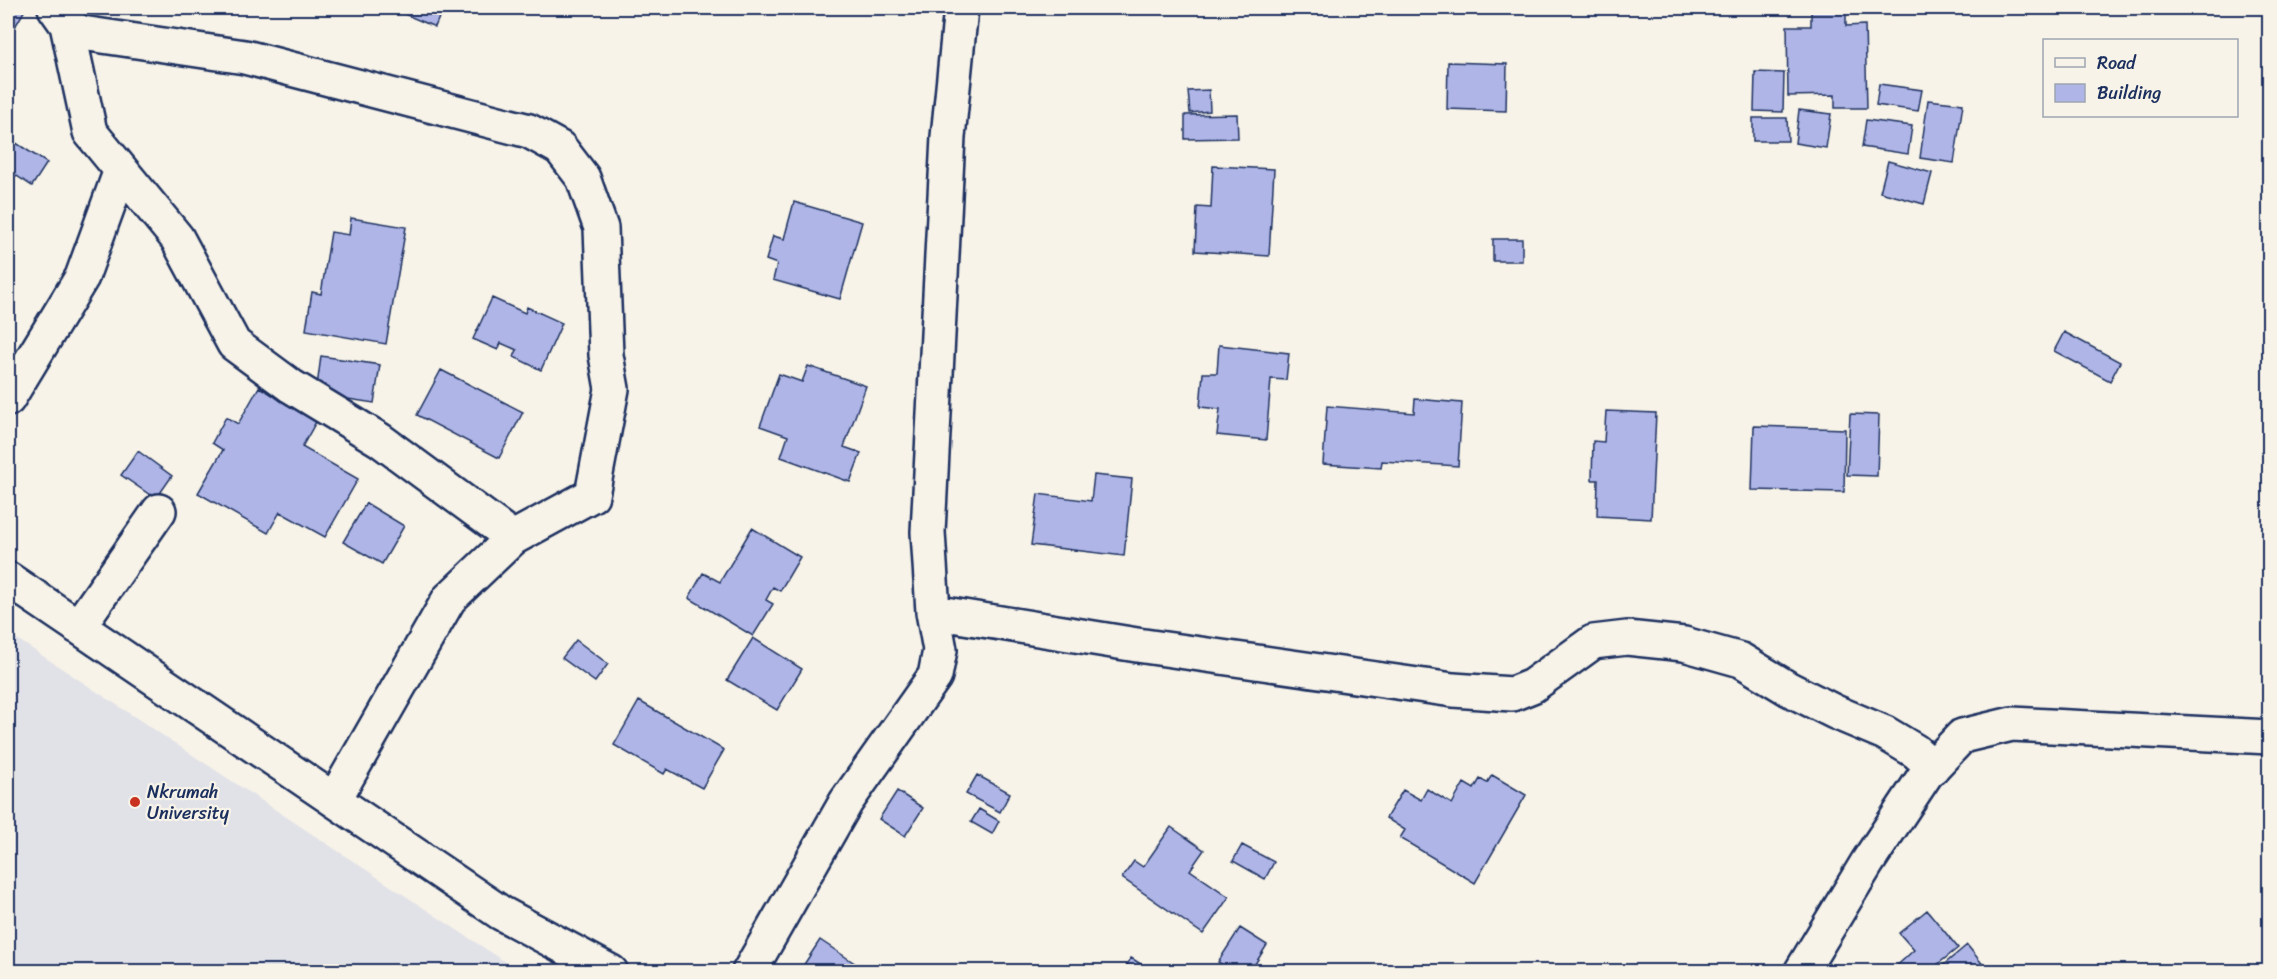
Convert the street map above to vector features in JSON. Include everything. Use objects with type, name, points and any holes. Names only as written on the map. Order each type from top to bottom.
[{"type":"street","points":[[749,972],[846,802],[935,676],[940,650],[933,612],[928,532],[948,137],[961,8]]},
{"type":"street","points":[[61,16],[90,132],[177,238],[234,344],[291,386],[381,440],[513,538]]},
{"type":"street","points":[[61,16],[82,33],[257,60],[529,130],[560,148],[584,178],[601,228],[606,355],[612,389],[592,495],[513,538],[448,598],[334,800]]},
{"type":"street","points":[[8,399],[82,277],[121,170]]},
{"type":"street","points":[[78,627],[159,511]]},
{"type":"street","points":[[8,579],[501,913],[611,972]]},
{"type":"street","points":[[933,612],[1452,690],[1512,694],[1532,686],[1593,642],[1627,638],[1684,644],[1741,660],[1798,694],[1885,733],[1915,751],[1933,767]]},
{"type":"street","points":[[1801,972],[1867,863],[1926,774],[1962,736],[2012,724],[2270,737]]},
{"type":"shaded area","name":"Nkrumah University","points":[[8,633],[519,971],[8,971]]},
{"type":"building","points":[[8,8],[26,8],[8,39]]},
{"type":"building","points":[[399,8],[443,8],[435,27],[397,11]]},
{"type":"building","points":[[1811,8],[1846,8],[1846,26],[1865,25],[1867,108],[1835,108],[1835,95],[1788,96],[1787,26],[1811,26]]},
{"type":"building","points":[[1448,62],[1507,64],[1506,111],[1447,109]]},
{"type":"building","points":[[1755,72],[1784,73],[1783,112],[1754,111]]},
{"type":"building","points":[[1879,84],[1922,90],[1918,111],[1876,105]]},
{"type":"building","points":[[1209,90],[1210,111],[1190,113],[1188,91]]},
{"type":"building","points":[[1928,100],[1963,104],[1954,163],[1920,158]]},
{"type":"building","points":[[1799,110],[1831,114],[1826,148],[1795,143]]},
{"type":"building","points":[[1237,114],[1238,138],[1185,139],[1185,115]]},
{"type":"building","points":[[1753,118],[1787,118],[1788,141],[1753,141]]},
{"type":"building","points":[[1866,120],[1912,126],[1908,154],[1862,147]]},
{"type":"building","points":[[13,141],[47,163],[32,186],[8,170],[8,150]]},
{"type":"building","points":[[1888,161],[1932,173],[1924,204],[1880,192]]},
{"type":"building","points":[[1213,166],[1274,169],[1269,256],[1195,251],[1197,207],[1211,208]]},
{"type":"building","points":[[794,202],[862,222],[840,299],[773,280],[777,264],[766,260],[773,236],[784,239]]},
{"type":"building","points":[[351,218],[406,227],[386,344],[306,330],[312,292],[321,294],[331,232],[349,235]]},
{"type":"building","points":[[1493,239],[1522,239],[1522,261],[1493,261]]},
{"type":"building","points":[[492,298],[525,313],[527,307],[562,323],[541,370],[514,357],[517,350],[501,343],[498,350],[473,339]]},
{"type":"building","points":[[2064,332],[2120,362],[2110,381],[2054,351]]},
{"type":"building","points":[[1219,345],[1289,353],[1286,380],[1271,379],[1266,440],[1217,435],[1220,409],[1200,407],[1203,373],[1217,373]]},
{"type":"building","points":[[321,356],[380,365],[374,403],[316,394]]},
{"type":"building","points":[[808,366],[866,386],[844,447],[861,453],[850,482],[781,457],[788,436],[760,426],[779,374],[802,382]]},
{"type":"building","points":[[441,370],[523,412],[499,458],[417,415]]},
{"type":"building","points":[[259,387],[317,420],[302,447],[358,479],[325,537],[280,512],[268,533],[198,493],[223,450],[212,443],[226,417],[238,424]]},
{"type":"building","points":[[1415,399],[1462,403],[1458,466],[1382,461],[1381,468],[1323,464],[1327,406],[1414,413]]},
{"type":"building","points":[[1606,411],[1656,413],[1651,519],[1597,516],[1598,480],[1592,480],[1593,441],[1604,442]]},
{"type":"building","points":[[1850,414],[1879,415],[1877,476],[1847,475]]},
{"type":"building","points":[[1754,426],[1845,429],[1844,492],[1752,490]]},
{"type":"building","points":[[138,451],[172,476],[156,499],[121,475]]},
{"type":"building","points":[[1094,475],[1132,479],[1124,556],[1031,545],[1038,494],[1091,501]]},
{"type":"building","points":[[366,503],[404,526],[382,564],[343,542]]},
{"type":"building","points":[[752,528],[800,557],[780,591],[773,587],[766,600],[773,604],[753,636],[689,598],[703,573],[720,582]]},
{"type":"building","points":[[753,638],[802,669],[777,710],[727,680]]},
{"type":"building","points":[[576,640],[608,664],[595,682],[562,658]]},
{"type":"building","points":[[639,701],[724,750],[702,788],[667,769],[664,774],[614,745]]},
{"type":"building","points":[[977,775],[1010,793],[1000,812],[966,794]]},
{"type":"building","points":[[1492,775],[1526,795],[1475,883],[1400,838],[1405,830],[1386,818],[1403,790],[1421,800],[1427,789],[1452,804],[1464,783],[1474,789],[1480,779],[1487,783]]},
{"type":"building","points":[[897,791],[923,808],[905,836],[879,819]]},
{"type":"building","points":[[979,809],[999,821],[992,834],[971,822]]},
{"type":"building","points":[[1171,827],[1204,850],[1190,870],[1229,897],[1203,934],[1122,878],[1134,861],[1143,867]]},
{"type":"building","points":[[1242,845],[1274,862],[1265,879],[1233,861]]},
{"type":"building","points":[[1927,910],[1958,948],[1928,972],[1890,972],[1914,950],[1899,933]]},
{"type":"building","points":[[1240,928],[1267,945],[1250,972],[1234,972],[1218,962]]},
{"type":"building","points":[[820,940],[868,972],[799,972]]},
{"type":"building","points":[[1967,945],[1989,972],[1935,972]]},
{"type":"building","points":[[1131,958],[1154,972],[1123,972]]},
{"type":"place","name":"Nkrumah University","points":[[135,802]]}]
